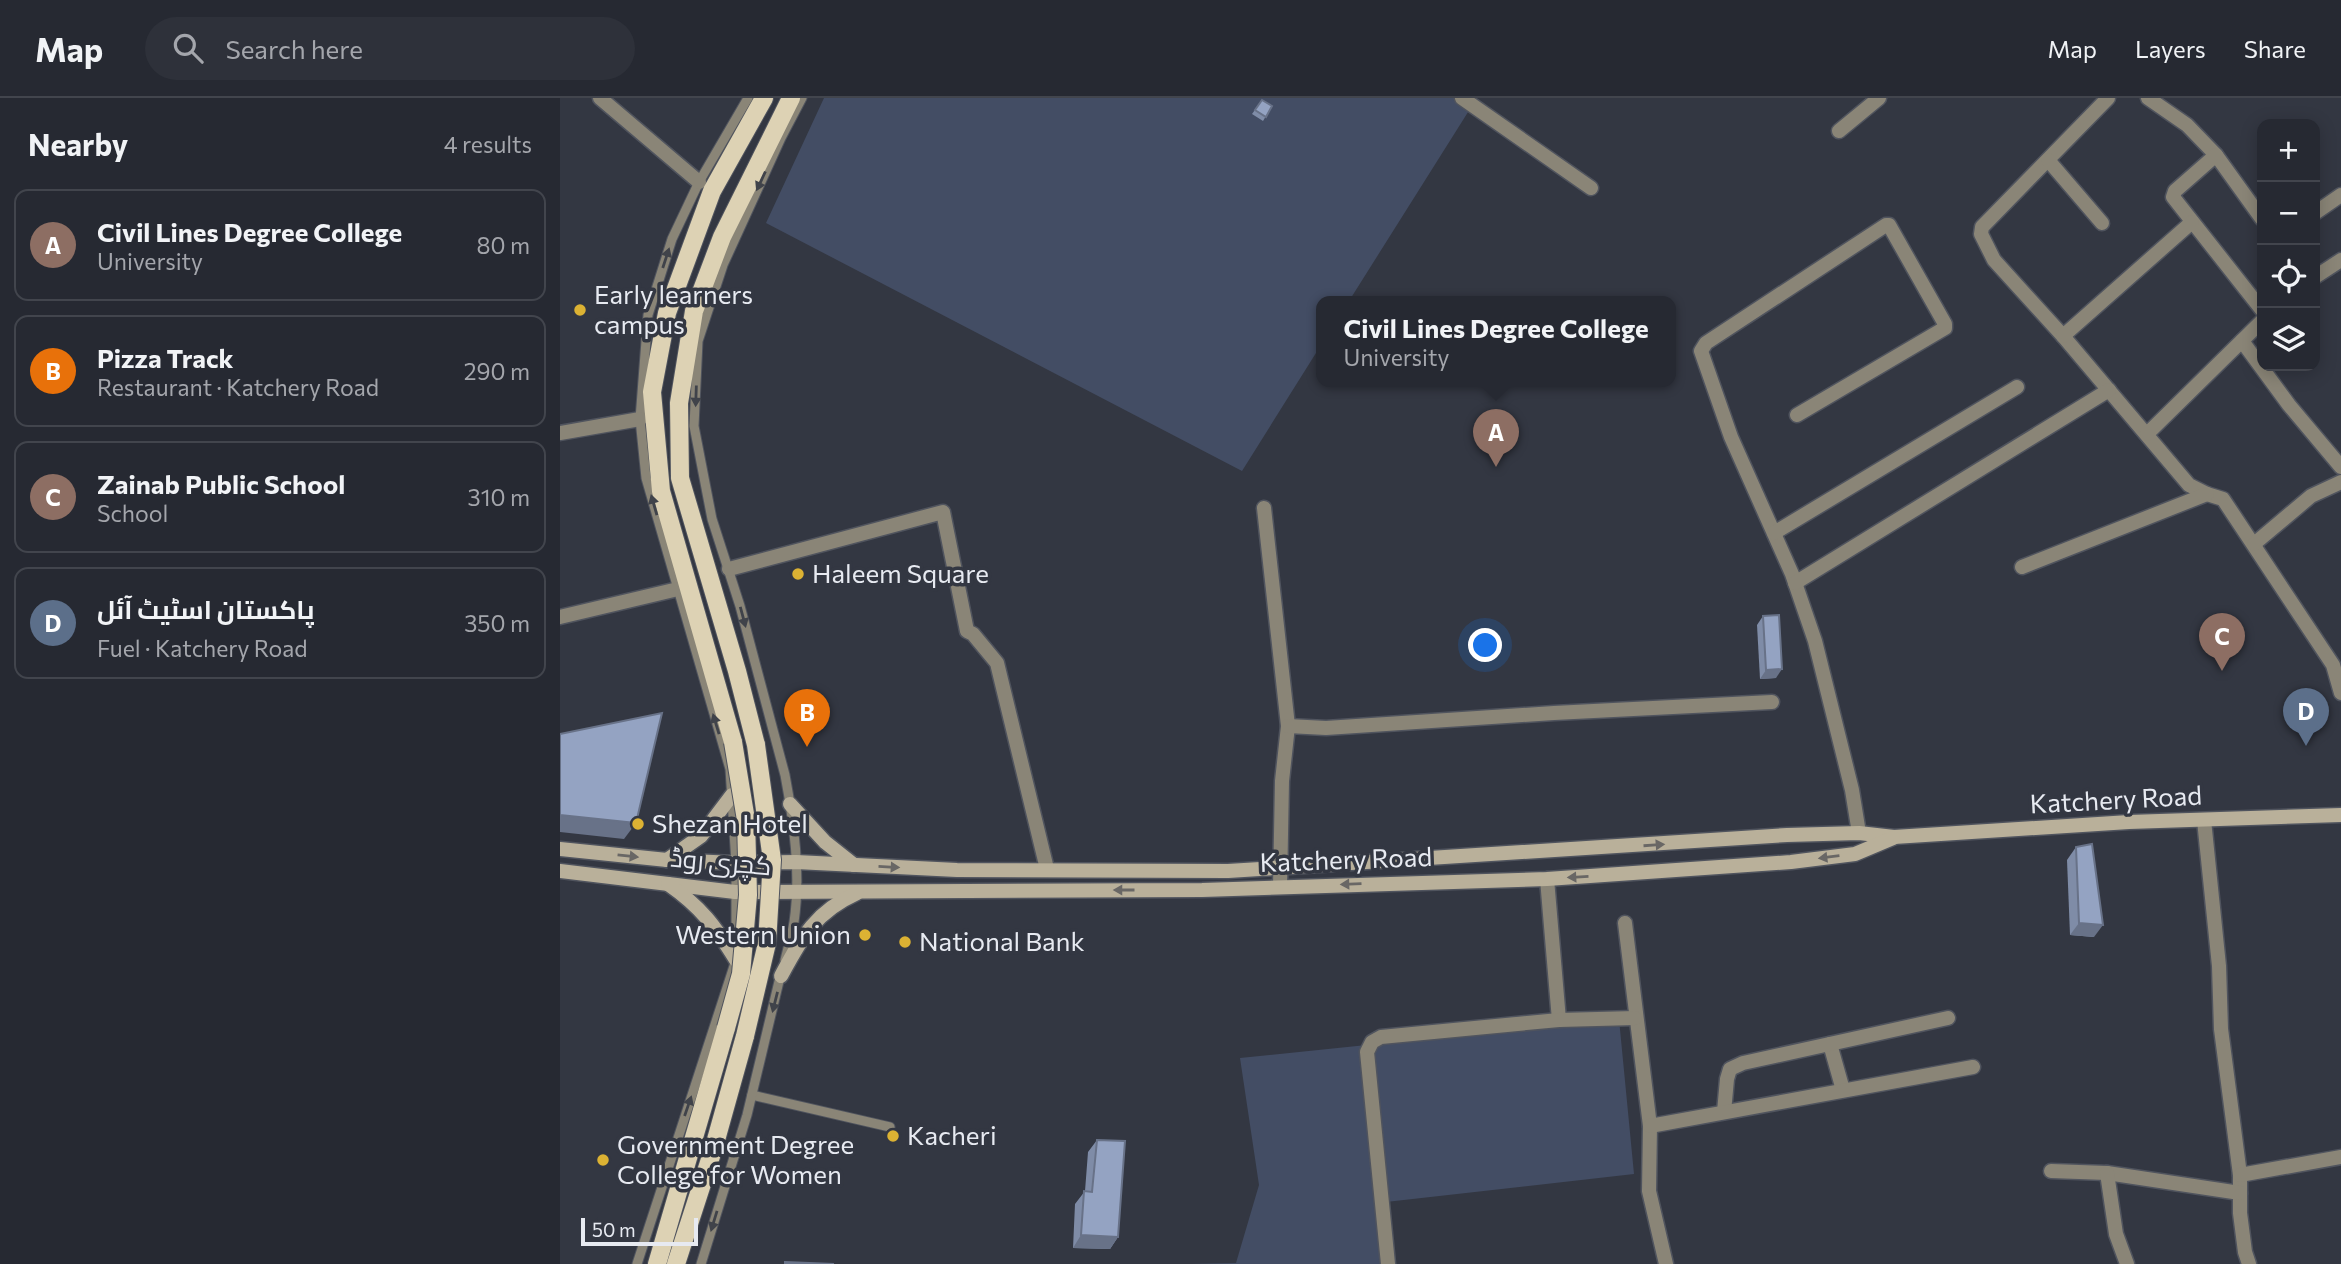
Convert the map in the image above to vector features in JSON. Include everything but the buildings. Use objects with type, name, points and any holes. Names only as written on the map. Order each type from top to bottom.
[{"type":"main road","points":[[657,1264],[741,974],[746,938],[748,855],[746,820],[733,742],[661,491],[652,392],[667,313],[712,191],[764,98]]},
{"type":"main road","points":[[676,1264],[718,1135],[745,1036],[767,943],[772,860],[756,745],[680,478],[679,403],[694,310],[722,237],[791,98]]},
{"type":"main road","points":[[667,860],[701,836],[732,795]]},
{"type":"main road","points":[[790,804],[825,842],[854,865]]},
{"type":"main road","name":"Katchery Road","points":[[796,862],[957,870],[1279,869],[1787,835],[1858,833],[1894,837],[2129,822],[2341,815]]},
{"type":"main road","points":[[1787,835],[1791,862]]},
{"type":"main road","name":"Katchery Road","points":[[795,892],[865,889],[1202,890],[1547,879],[1791,862],[1855,854],[1894,837]]},
{"type":"main road","points":[[1615,848],[1617,875]]},
{"type":"main road","name":"کچری روڈ","points":[[560,849],[667,860],[796,862]]},
{"type":"main road","points":[[1460,858],[1462,880]]},
{"type":"main road","name":"کچری روڈ","points":[[560,871],[735,891],[795,892]]},
{"type":"main road","points":[[1200,871],[1202,890]]},
{"type":"main road","points":[[665,882],[692,900],[714,925],[736,960]]},
{"type":"main road","points":[[781,976],[804,933],[819,917],[838,902],[865,889]]},
{"type":"street","points":[[600,98],[699,183]]},
{"type":"street","points":[[1839,131],[1879,98]]},
{"type":"street","points":[[2108,98],[1980,230],[1994,260],[2063,336],[2189,485],[2223,499],[2333,665],[2341,693]]},
{"type":"street","points":[[2148,98],[2187,125],[2216,155],[2257,212]]},
{"type":"street","points":[[1468,100],[1591,188]]},
{"type":"street","points":[[2216,155],[2175,191],[2173,197],[2260,308]]},
{"type":"street","points":[[2048,160],[2102,223]]},
{"type":"street","points":[[2320,210],[2341,195]]},
{"type":"street","points":[[2063,336],[2192,222]]},
{"type":"street","points":[[1797,415],[1945,328],[1889,225],[1702,346],[1704,361],[1731,437],[1795,583],[1815,641],[1852,790],[1858,833]]},
{"type":"street","points":[[2320,273],[2341,260]]},
{"type":"street","points":[[2147,434],[2257,326]]},
{"type":"street","points":[[2242,341],[2289,405],[2341,467]]},
{"type":"street","points":[[1774,533],[2017,387]]},
{"type":"street","points":[[1795,583],[2109,390]]},
{"type":"street","points":[[560,433],[640,419]]},
{"type":"street","points":[[2254,544],[2311,496],[2341,482]]},
{"type":"street","points":[[2022,567],[2207,494]]},
{"type":"street","points":[[1264,508],[1288,726],[1282,781],[1280,887]]},
{"type":"street","points":[[729,569],[943,512],[967,631],[973,634],[998,663],[1047,869]]},
{"type":"street","points":[[560,617],[678,589]]},
{"type":"street","points":[[1288,726],[1326,728],[1772,702]]},
{"type":"street","points":[[2204,820],[2220,966],[2221,1029],[2241,1175],[2245,1252],[2249,1264]]},
{"type":"street","points":[[1547,879],[1559,1020]]},
{"type":"street","points":[[1625,923],[1650,1126],[1648,1191],[1666,1264]]},
{"type":"street","points":[[1388,1264],[1367,1052],[1372,1042],[1381,1037],[1559,1020],[1635,1018]]},
{"type":"street","points":[[1724,1112],[1730,1069],[1743,1063],[1948,1018]]},
{"type":"street","points":[[1830,1044],[1843,1090]]},
{"type":"street","points":[[1650,1126],[1973,1067]]},
{"type":"street","points":[[2241,1175],[2341,1157]]},
{"type":"street","points":[[2051,1171],[2107,1173],[2240,1193]]},
{"type":"street","points":[[2107,1173],[2116,1234],[2127,1264]]},
{"type":"lane","points":[[637,1264],[736,960],[736,863],[730,769],[646,478],[640,419],[648,316],[672,239],[699,183],[748,98]]},
{"type":"lane","points":[[701,1264],[752,1095],[794,922],[796,862],[785,775],[729,569],[712,519],[694,426],[698,341],[723,265],[802,98]]},
{"type":"lane","points":[[752,1095],[890,1127]]},
{"type":"shaded area","points":[[824,98],[1470,98],[1475,101],[1352,296],[1316,296],[1316,353],[1242,471],[766,223]]},
{"type":"shaded area","points":[[1619,1019],[1634,1174],[1377,1203],[1382,1264],[1190,1264],[1236,1263],[1259,1185],[1240,1058]]},
{"type":"place","name":"Early learners campus","points":[[580,310]]},
{"type":"place","name":"Civil Lines Degree College","points":[[1496,467]]},
{"type":"place","name":"Haleem Square","points":[[798,574]]},
{"type":"place","name":"Zainab Public School","points":[[2222,671]]},
{"type":"place","name":"پاکستان اسٹیٹ آئل","points":[[2306,746]]},
{"type":"place","name":"Pizza Track","points":[[807,747]]},
{"type":"place","name":"Shezan Hotel","points":[[638,824]]},
{"type":"place","name":"Western Union","points":[[865,935]]},
{"type":"place","name":"National Bank","points":[[905,942]]},
{"type":"place","name":"Kacheri","points":[[893,1136]]},
{"type":"place","name":"Government Degree College for Women","points":[[603,1160]]}]
